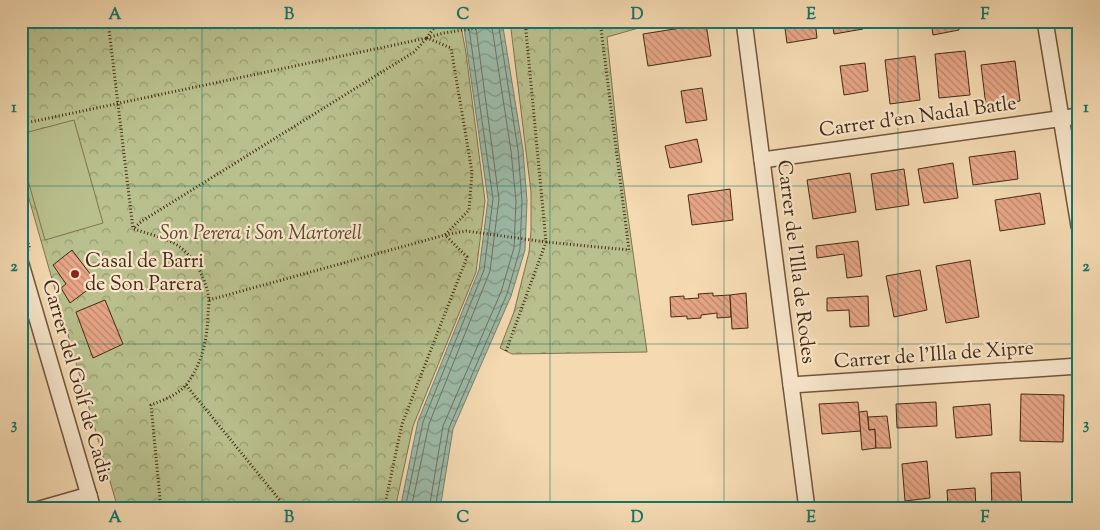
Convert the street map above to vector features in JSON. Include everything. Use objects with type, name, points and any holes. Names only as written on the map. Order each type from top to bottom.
[{"type":"street","name":"Carrer de l'Illa de Rodes","points":[[744,21],[807,509]]},
{"type":"street","points":[[1045,21],[1079,226]]},
{"type":"street","name":"Carrer d'en Nadal Batle","points":[[762,160],[1079,116]]},
{"type":"street","name":"Carrer del Golf de Cadis","points":[[21,264],[91,502]]},
{"type":"street","name":"Carrer de l'Illa de Xipre","points":[[791,385],[1079,366]]},
{"type":"street","points":[[40,509],[91,502]]},
{"type":"path","points":[[108,21],[133,229]]},
{"type":"path","points":[[133,229],[142,221],[414,52],[438,21]]},
{"type":"path","points":[[21,124],[444,33],[523,21],[546,242],[506,351]]},
{"type":"path","points":[[209,300],[445,235],[466,231],[546,242],[629,250],[600,21]]},
{"type":"path","points":[[426,38],[451,48],[472,172],[469,210],[445,235]]},
{"type":"path","points":[[133,229],[178,245],[191,258],[204,280],[209,300],[207,336],[197,367],[186,385],[169,398],[151,405],[161,509]]},
{"type":"path","points":[[384,509],[402,424],[467,257],[445,235]]},
{"type":"path","points":[[186,385],[287,509]]},
{"type":"green space","name":"Son Perera i Son Martorell","points":[[21,21],[460,21],[466,53],[485,201],[476,272],[413,426],[395,509],[118,509],[21,171]]},
{"type":"green space","points":[[510,21],[656,21],[656,23],[607,37],[619,153],[647,352],[512,354],[500,348],[514,312],[529,252],[531,231],[531,192]]},
{"type":"green space","points":[[74,120],[103,223],[45,240],[21,156],[21,134]]},
{"type":"water","points":[[463,21],[502,21],[523,150],[527,201],[525,250],[511,296],[453,429],[440,509],[400,509],[418,421],[479,270],[488,200]]},
{"type":"building","points":[[784,21],[815,21],[817,38],[787,43]]},
{"type":"building","points":[[832,21],[862,21],[863,29],[834,34]]},
{"type":"building","points":[[931,21],[958,21],[959,30],[933,35]]},
{"type":"building","points":[[706,24],[711,56],[648,66],[643,34]]},
{"type":"building","points":[[965,51],[970,95],[939,98],[935,54]]},
{"type":"building","points":[[915,56],[920,100],[890,104],[885,60]]},
{"type":"building","points":[[1015,61],[1020,101],[986,106],[981,65]]},
{"type":"building","points":[[865,63],[868,91],[844,95],[840,66]]},
{"type":"building","points":[[702,88],[707,120],[686,123],[681,91]]},
{"type":"building","points":[[697,139],[702,162],[670,168],[665,146]]},
{"type":"building","points":[[1015,151],[1018,179],[973,185],[969,157]]},
{"type":"building","points":[[953,163],[958,198],[924,203],[918,169]]},
{"type":"building","points":[[904,169],[909,205],[876,210],[871,174]]},
{"type":"building","points":[[850,173],[856,212],[813,219],[807,180]]},
{"type":"building","points":[[730,189],[733,220],[692,225],[688,195]]},
{"type":"building","points":[[1040,193],[1045,224],[1000,231],[995,200]]},
{"type":"building","points":[[858,241],[862,276],[847,278],[844,254],[817,258],[816,246]]},
{"type":"building","name":"Casal de Barri de Son Parera","points":[[72,250],[97,283],[70,303],[61,288],[66,284],[53,265]]},
{"type":"building","points":[[970,260],[979,317],[946,323],[936,266]]},
{"type":"building","points":[[920,270],[927,310],[894,317],[886,276]]},
{"type":"building","points":[[713,293],[713,296],[730,295],[731,317],[717,318],[717,313],[701,315],[701,318],[687,319],[687,316],[671,317],[670,297],[684,296],[684,299],[699,298],[698,294]]},
{"type":"building","points":[[746,293],[748,328],[732,329],[730,295]]},
{"type":"building","points":[[868,296],[869,326],[850,327],[849,310],[827,311],[827,298]]},
{"type":"building","points":[[105,300],[123,344],[93,358],[76,312]]},
{"type":"building","points":[[1021,394],[1064,395],[1063,442],[1020,441]]},
{"type":"building","points":[[858,402],[861,431],[822,434],[819,404]]},
{"type":"building","points":[[936,402],[937,426],[897,428],[896,404]]},
{"type":"building","points":[[990,404],[992,435],[956,438],[953,407]]},
{"type":"building","points":[[867,411],[869,430],[875,429],[876,448],[862,450],[859,412]]},
{"type":"building","points":[[887,416],[891,448],[876,448],[875,429],[869,430],[868,417]]},
{"type":"building","points":[[927,461],[930,498],[905,501],[902,464]]},
{"type":"building","points":[[1020,472],[1022,509],[992,509],[991,473]]},
{"type":"building","points":[[975,488],[976,509],[948,509],[947,490]]},
{"type":"place","name":"Casal de Barri de Son Parera","points":[[75,274]]}]
